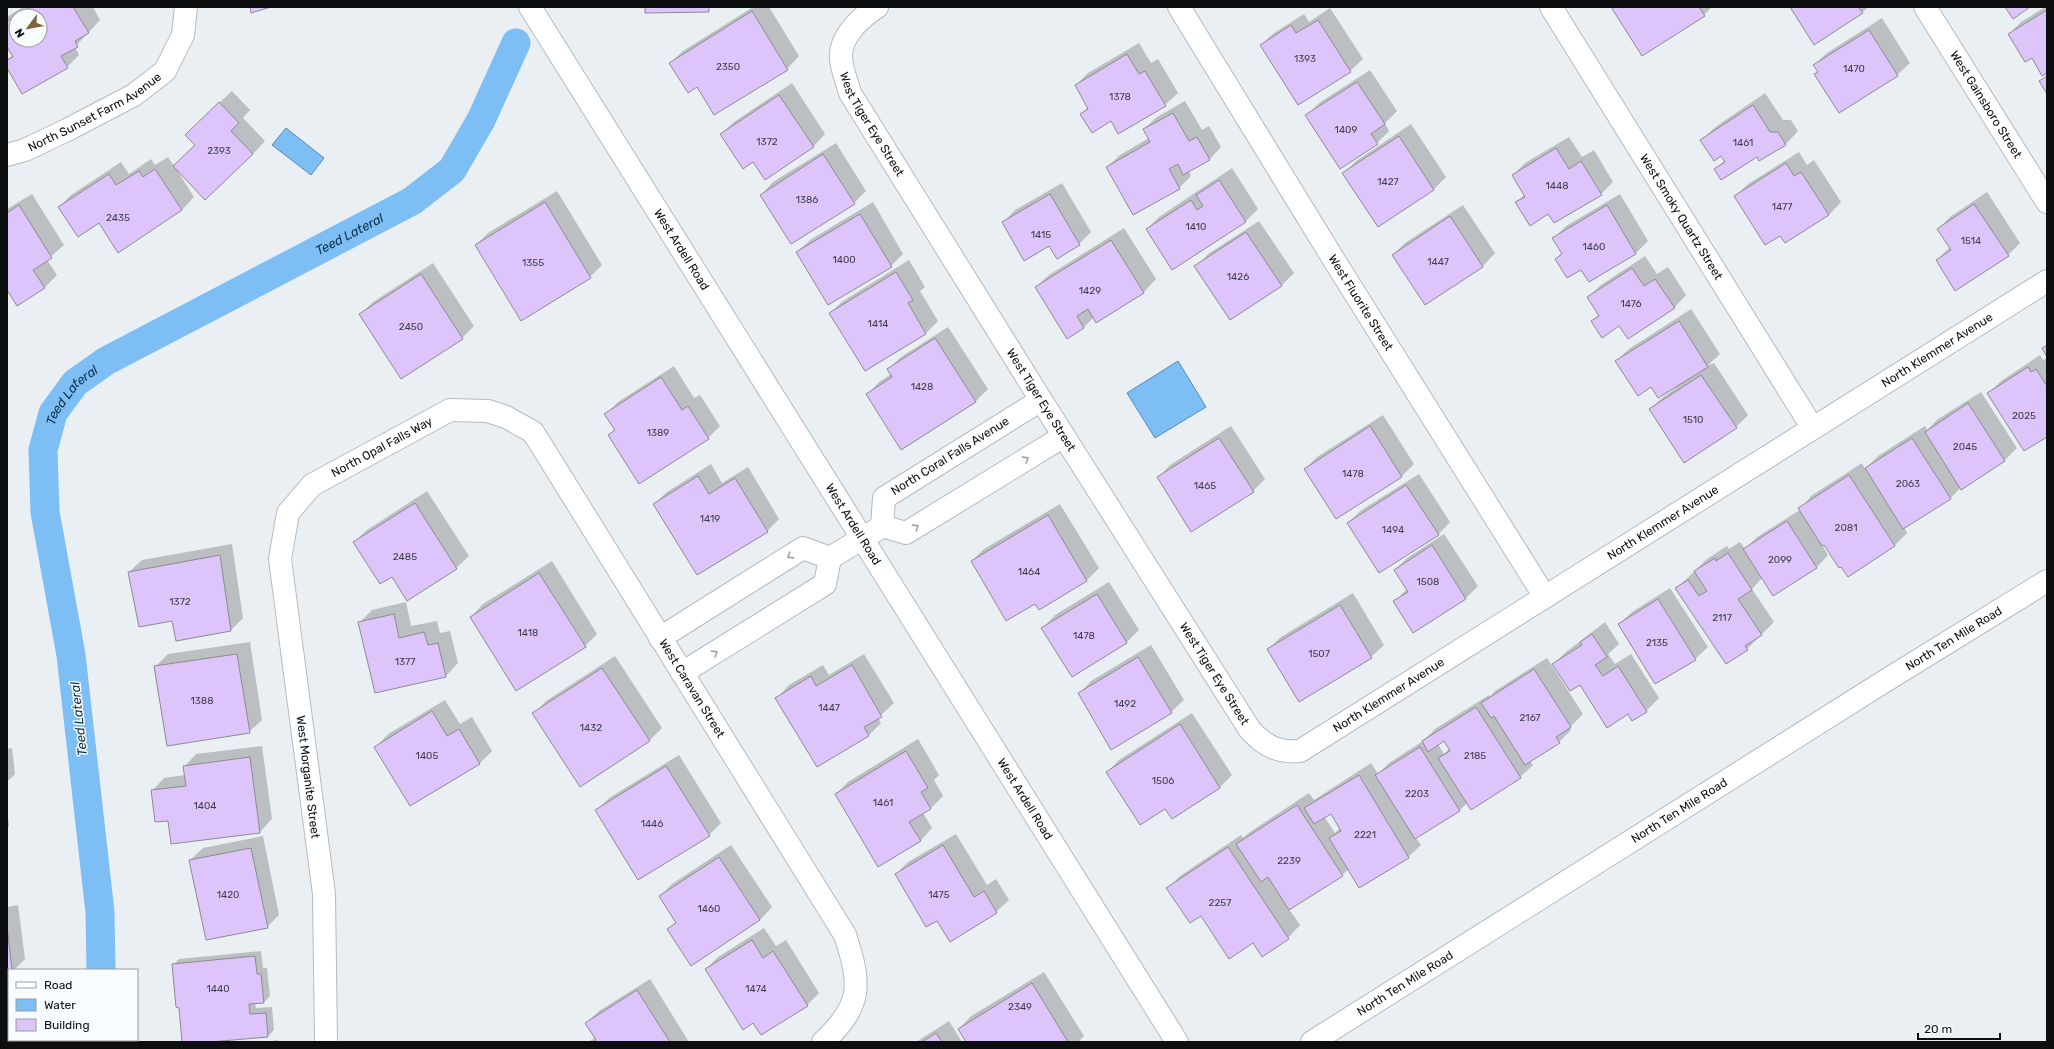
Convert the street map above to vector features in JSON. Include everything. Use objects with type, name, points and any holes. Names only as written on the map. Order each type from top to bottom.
[{"type":"street","name":"North Sunset Farm Avenue","points":[[7,155],[39,144],[134,95],[165,71],[183,35],[186,7]]},
{"type":"street","name":"West Ardell Road","points":[[530,7],[1177,1042]]},
{"type":"street","name":"West Tiger Eye Street","points":[[877,7],[869,12],[848,32],[841,58],[850,93],[1041,400],[1250,730],[1261,742],[1276,750]]},
{"type":"street","name":"West Fluorite Street","points":[[1179,7],[1338,267],[1545,597]]},
{"type":"street","name":"West Smoky Quartz Street","points":[[1551,7],[1812,427]]},
{"type":"street","name":"West Gainsboro Street","points":[[1925,7],[2047,202]]},
{"type":"street","name":"North Klemmer Avenue","points":[[1276,750],[1289,752],[1300,751],[1812,427],[2047,281]]},
{"type":"street","name":"North Coral Falls Avenue","points":[[882,526],[884,498],[1041,400]]},
{"type":"street","name":"North Opal Falls Way","points":[[288,513],[312,485],[450,410],[488,411]]},
{"type":"street","name":"West Caravan Street","points":[[488,411],[506,417],[532,432],[845,935],[854,964],[856,994],[843,1022],[823,1042]]},
{"type":"street","points":[[682,673],[825,584],[830,558],[862,538],[882,526],[906,533],[1064,436]]},
{"type":"street","name":"West Morganite Street","points":[[288,513],[280,559],[324,894],[326,1042]]},
{"type":"street","points":[[660,638],[803,548],[830,558]]},
{"type":"street","name":"North Ten Mile Road","points":[[1312,1042],[1878,685],[2047,581]]},
{"type":"water","points":[[286,128],[324,158],[311,175],[272,145]]},
{"type":"water","points":[[1178,361],[1206,407],[1155,438],[1127,393]]},
{"type":"building","points":[[31,7],[73,7],[89,33],[75,41],[78,47],[61,56],[68,68],[22,94],[7,68],[7,60],[13,57],[7,47],[8,20],[8,48],[48,48],[48,8],[29,8]]},
{"type":"building","points":[[250,7],[271,7],[251,13]]},
{"type":"building","points":[[645,7],[709,7],[709,12],[645,13]]},
{"type":"building","points":[[1611,7],[1699,7],[1705,16],[1642,56]]},
{"type":"building","points":[[1790,7],[1858,7],[1863,13],[1814,45]]},
{"type":"building","points":[[2005,7],[2030,7],[2013,19]]},
{"type":"building","points":[[2047,10],[2047,73],[2042,76],[2032,58],[2025,62],[2008,34]]},
{"type":"building","points":[[752,11],[788,70],[714,115],[697,87],[688,93],[669,63]]},
{"type":"building","points":[[1318,20],[1351,72],[1298,105],[1260,45],[1291,25],[1296,33]]},
{"type":"building","points":[[1869,30],[1898,76],[1839,113],[1814,74],[1818,72],[1813,65]]},
{"type":"building","points":[[1127,54],[1139,74],[1145,71],[1166,106],[1118,134],[1111,121],[1092,133],[1080,114],[1088,109],[1075,85]]},
{"type":"building","points":[[2047,76],[2047,94],[2039,81]]},
{"type":"building","points":[[1357,82],[1385,124],[1371,134],[1378,144],[1340,169],[1305,115]]},
{"type":"building","points":[[779,95],[814,147],[765,180],[753,162],[743,169],[720,134]]},
{"type":"building","points":[[219,102],[239,123],[231,131],[253,154],[205,200],[173,166],[195,145],[185,135]]},
{"type":"building","points":[[1753,105],[1770,132],[1778,132],[1786,145],[1759,161],[1757,157],[1721,180],[1714,169],[1725,162],[1721,156],[1714,161],[1700,140]]},
{"type":"building","points":[[1173,113],[1189,141],[1197,137],[1210,160],[1183,175],[1178,164],[1169,169],[1180,189],[1133,215],[1106,167],[1150,142],[1143,129]]},
{"type":"building","points":[[1399,136],[1434,190],[1378,227],[1342,173]]},
{"type":"building","points":[[1556,148],[1569,169],[1581,161],[1602,195],[1554,223],[1548,214],[1530,226],[1515,202],[1525,197],[1512,175]]},
{"type":"building","points":[[823,154],[855,204],[791,244],[760,195]]},
{"type":"building","points":[[1786,163],[1794,176],[1801,172],[1829,215],[1785,243],[1780,236],[1765,245],[1734,196]]},
{"type":"building","points":[[155,169],[182,210],[118,253],[99,223],[78,237],[58,207],[109,174],[116,185],[139,171],[143,177]]},
{"type":"building","points":[[1219,180],[1246,222],[1172,270],[1146,229],[1191,200],[1197,210],[1203,206],[1196,195]]},
{"type":"building","points":[[1050,194],[1080,245],[1057,259],[1049,246],[1024,261],[1002,222]]},
{"type":"building","points":[[545,202],[591,278],[521,321],[475,245]]},
{"type":"building","points":[[1974,204],[2009,256],[1955,291],[1936,260],[1951,250],[1937,229]]},
{"type":"building","points":[[19,205],[52,258],[33,270],[45,288],[17,306],[7,290],[7,213]]},
{"type":"building","points":[[1607,205],[1636,254],[1589,282],[1581,270],[1567,278],[1555,259],[1562,254],[1552,238]]},
{"type":"building","points":[[860,214],[892,267],[828,305],[796,252]]},
{"type":"building","points":[[1450,216],[1483,267],[1425,305],[1392,255]]},
{"type":"building","points":[[1246,232],[1282,286],[1230,320],[1194,266]]},
{"type":"building","points":[[1111,240],[1144,293],[1096,323],[1088,309],[1077,316],[1084,328],[1067,339],[1035,287]]},
{"type":"building","points":[[1632,268],[1644,286],[1655,279],[1675,308],[1628,339],[1619,326],[1602,338],[1591,321],[1599,316],[1587,297]]},
{"type":"building","points":[[896,272],[913,300],[908,303],[926,334],[865,371],[829,313]]},
{"type":"building","points":[[421,274],[463,339],[401,379],[359,314]]},
{"type":"building","points":[[1679,321],[1708,367],[1658,398],[1651,387],[1638,396],[1615,361]]},
{"type":"building","points":[[935,338],[976,402],[901,450],[866,394],[892,377],[887,369]]},
{"type":"building","points":[[2047,345],[2047,357],[2042,348]]},
{"type":"building","points":[[2028,367],[2031,372],[2036,369],[2047,386],[2047,437],[2024,451],[1987,393]]},
{"type":"building","points":[[1701,375],[1737,428],[1684,463],[1649,409]]},
{"type":"building","points":[[661,377],[682,410],[688,406],[709,439],[639,484],[608,435],[615,430],[604,414]]},
{"type":"building","points":[[1968,403],[2005,461],[1961,490],[1925,432]]},
{"type":"building","points":[[1370,426],[1402,477],[1336,519],[1304,469]]},
{"type":"building","points":[[1219,438],[1254,492],[1191,532],[1157,477]]},
{"type":"building","points":[[1912,438],[1951,499],[1903,529],[1865,468]]},
{"type":"building","points":[[1849,475],[1895,546],[1848,577],[1841,567],[1839,568],[1824,545],[1822,546],[1798,508]]},
{"type":"building","points":[[698,476],[709,494],[735,478],[768,532],[697,575],[653,504]]},
{"type":"building","points":[[1406,485],[1439,535],[1379,573],[1347,523]]},
{"type":"building","points":[[415,503],[457,569],[407,601],[392,577],[380,584],[353,542]]},
{"type":"building","points":[[1048,515],[1087,581],[1039,610],[1035,604],[1006,621],[971,561]]},
{"type":"building","points":[[1787,521],[1817,568],[1773,596],[1743,549]]},
{"type":"building","points":[[1432,545],[1466,599],[1413,633],[1393,601],[1408,592],[1394,570]]},
{"type":"building","points":[[1728,553],[1752,590],[1738,599],[1762,635],[1745,646],[1748,650],[1726,664],[1675,588],[1688,580],[1699,596],[1707,591],[1694,571],[1715,558],[1716,561]]},
{"type":"building","points":[[220,555],[231,631],[176,641],[172,621],[139,627],[128,572]]},
{"type":"building","points":[[539,573],[586,647],[516,691],[470,617]]},
{"type":"building","points":[[1097,594],[1127,643],[1072,677],[1041,628]]},
{"type":"building","points":[[1658,599],[1696,660],[1655,684],[1618,624]]},
{"type":"building","points":[[1340,605],[1372,658],[1299,702],[1267,649]]},
{"type":"building","points":[[394,614],[399,638],[424,632],[428,645],[438,643],[446,677],[375,693],[358,622]]},
{"type":"building","points":[[1592,634],[1607,657],[1595,665],[1603,676],[1618,666],[1647,712],[1632,721],[1628,714],[1607,728],[1580,685],[1570,691],[1552,664],[1582,645],[1580,642]]},
{"type":"building","points":[[237,654],[250,733],[167,746],[154,666]]},
{"type":"building","points":[[1138,657],[1172,713],[1111,750],[1078,693]]},
{"type":"building","points":[[852,665],[882,717],[864,727],[869,736],[817,767],[775,698],[811,676],[816,686]]},
{"type":"building","points":[[602,668],[650,741],[580,787],[532,713]]},
{"type":"building","points":[[1534,669],[1571,727],[1556,737],[1560,743],[1525,765],[1494,716],[1491,718],[1481,703]]},
{"type":"building","points":[[1476,707],[1521,778],[1471,810],[1438,758],[1450,751],[1444,741],[1428,752],[1422,741]]},
{"type":"building","points":[[432,711],[447,736],[459,729],[480,764],[410,806],[374,747]]},
{"type":"building","points":[[1180,724],[1220,788],[1172,819],[1165,809],[1140,825],[1106,772]]},
{"type":"building","points":[[1420,747],[1460,811],[1415,839],[1375,775]]},
{"type":"building","points":[[906,751],[928,788],[921,792],[931,809],[909,822],[921,841],[878,867],[835,794]]},
{"type":"building","points":[[250,757],[260,833],[171,844],[168,821],[155,822],[151,790],[186,786],[183,766]]},
{"type":"building","points":[[666,766],[710,836],[638,880],[595,810]]},
{"type":"building","points":[[1359,775],[1409,858],[1359,888],[1329,838],[1341,831],[1331,814],[1314,824],[1304,808]]},
{"type":"building","points":[[1297,805],[1343,876],[1289,910],[1268,877],[1261,882],[1236,844]]},
{"type":"building","points":[[943,845],[974,897],[984,891],[997,913],[950,942],[937,921],[926,927],[895,874]]},
{"type":"building","points":[[1228,847],[1289,939],[1262,957],[1253,943],[1229,959],[1201,916],[1190,923],[1166,888]]},
{"type":"building","points":[[251,848],[268,928],[206,940],[189,860]]},
{"type":"building","points":[[719,857],[760,920],[691,966],[667,929],[676,923],[659,896]]},
{"type":"building","points":[[7,927],[12,969],[8,969],[7,973]]},
{"type":"building","points":[[752,940],[763,958],[773,951],[808,1006],[761,1035],[753,1023],[743,1030],[705,969]]},
{"type":"building","points":[[255,956],[257,974],[261,974],[264,1003],[249,1004],[250,1014],[266,1013],[268,1037],[210,1042],[182,1042],[179,1008],[176,1007],[172,964]]},
{"type":"building","points":[[1032,983],[1068,1042],[966,1042],[958,1029]]},
{"type":"building","points":[[637,990],[670,1042],[593,1042],[596,1040],[585,1023]]},
{"type":"building","points":[[936,1033],[942,1042],[922,1042]]},
{"type":"waterway","name":"Teed Lateral","points":[[101,969],[100,912],[71,655],[45,512],[43,450],[53,413],[75,383],[106,361],[412,201],[452,170],[481,120],[516,43]]}]
